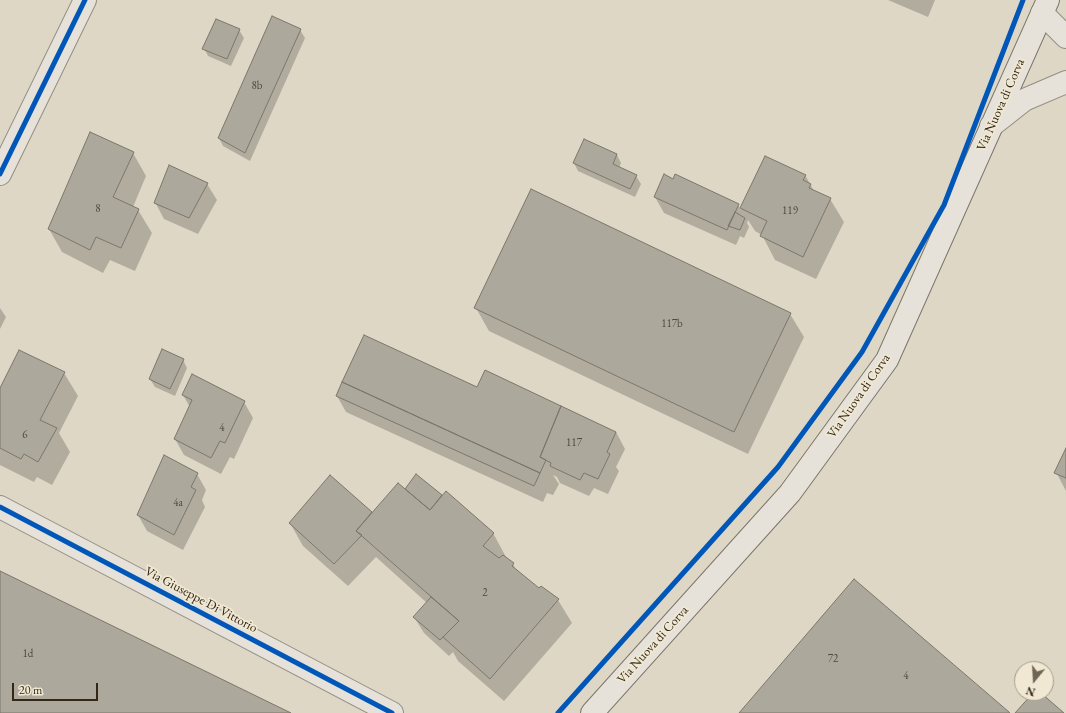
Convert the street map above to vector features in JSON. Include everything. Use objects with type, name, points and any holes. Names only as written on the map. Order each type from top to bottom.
[{"type":"main road","points":[[0,174],[85,0]]},
{"type":"main road","points":[[1045,6],[1066,37]]},
{"type":"main road","name":"Via Nuova di Corva","points":[[592,713],[790,493],[887,360],[1045,6]]},
{"type":"main road","points":[[992,126],[1024,100],[1066,82]]},
{"type":"main road","name":"Via Giuseppe Di Vittorio","points":[[0,507],[392,713]]},
{"type":"building","points":[[272,16],[301,29],[245,153],[218,138]]},
{"type":"building","points":[[216,19],[240,29],[227,59],[202,49]]},
{"type":"building","points":[[90,132],[134,152],[113,197],[139,209],[121,248],[96,237],[90,250],[48,229]]},
{"type":"building","points":[[584,139],[617,154],[613,164],[637,175],[630,189],[573,163]]},
{"type":"building","points":[[765,156],[806,175],[803,180],[811,184],[809,188],[831,198],[803,257],[760,236],[767,221],[740,208]]},
{"type":"building","points":[[169,165],[208,183],[189,218],[154,203]]},
{"type":"building","points":[[664,174],[673,179],[675,174],[739,204],[727,230],[654,197]]},
{"type":"building","points":[[531,189],[791,313],[734,432],[474,308]]},
{"type":"building","points":[[735,212],[745,218],[740,230],[728,226]]},
{"type":"building","points":[[364,335],[477,387],[485,370],[561,406],[540,457],[546,460],[540,473],[342,382]]},
{"type":"building","points":[[162,349],[184,359],[170,389],[149,379]]},
{"type":"building","points":[[19,350],[65,372],[40,420],[57,428],[38,462],[24,454],[21,459],[0,448],[0,388]]},
{"type":"building","points":[[192,374],[245,401],[225,443],[220,441],[211,458],[174,439],[192,400],[182,395]]},
{"type":"building","points":[[342,382],[540,473],[534,486],[336,396]]},
{"type":"building","points":[[561,406],[616,432],[607,452],[610,454],[598,479],[584,473],[580,480],[550,466],[551,463],[540,457]]},
{"type":"building","points":[[1066,448],[1066,478],[1054,473]]},
{"type":"building","points":[[164,455],[198,473],[191,487],[196,490],[174,535],[137,515]]},
{"type":"building","points":[[416,474],[442,495],[430,510],[405,489]]},
{"type":"building","points":[[330,475],[372,512],[356,531],[362,535],[334,564],[289,523]]},
{"type":"building","points":[[398,483],[430,510],[446,491],[494,533],[483,546],[499,558],[503,555],[514,563],[512,566],[539,588],[541,586],[559,599],[490,679],[443,637],[459,621],[356,531]]},
{"type":"building","points":[[0,571],[291,713],[0,713]]},
{"type":"building","points":[[854,579],[1009,712],[1010,713],[739,713]]},
{"type":"building","points":[[431,597],[459,621],[440,640],[413,617]]},
{"type":"building","points":[[1026,701],[1050,701],[1064,713],[1015,713]]},
{"type":"cycle path","points":[[0,174],[85,0]]},
{"type":"cycle path","points":[[558,713],[778,467],[862,352],[944,205],[1023,0]]},
{"type":"cycle path","points":[[0,507],[392,713]]}]
